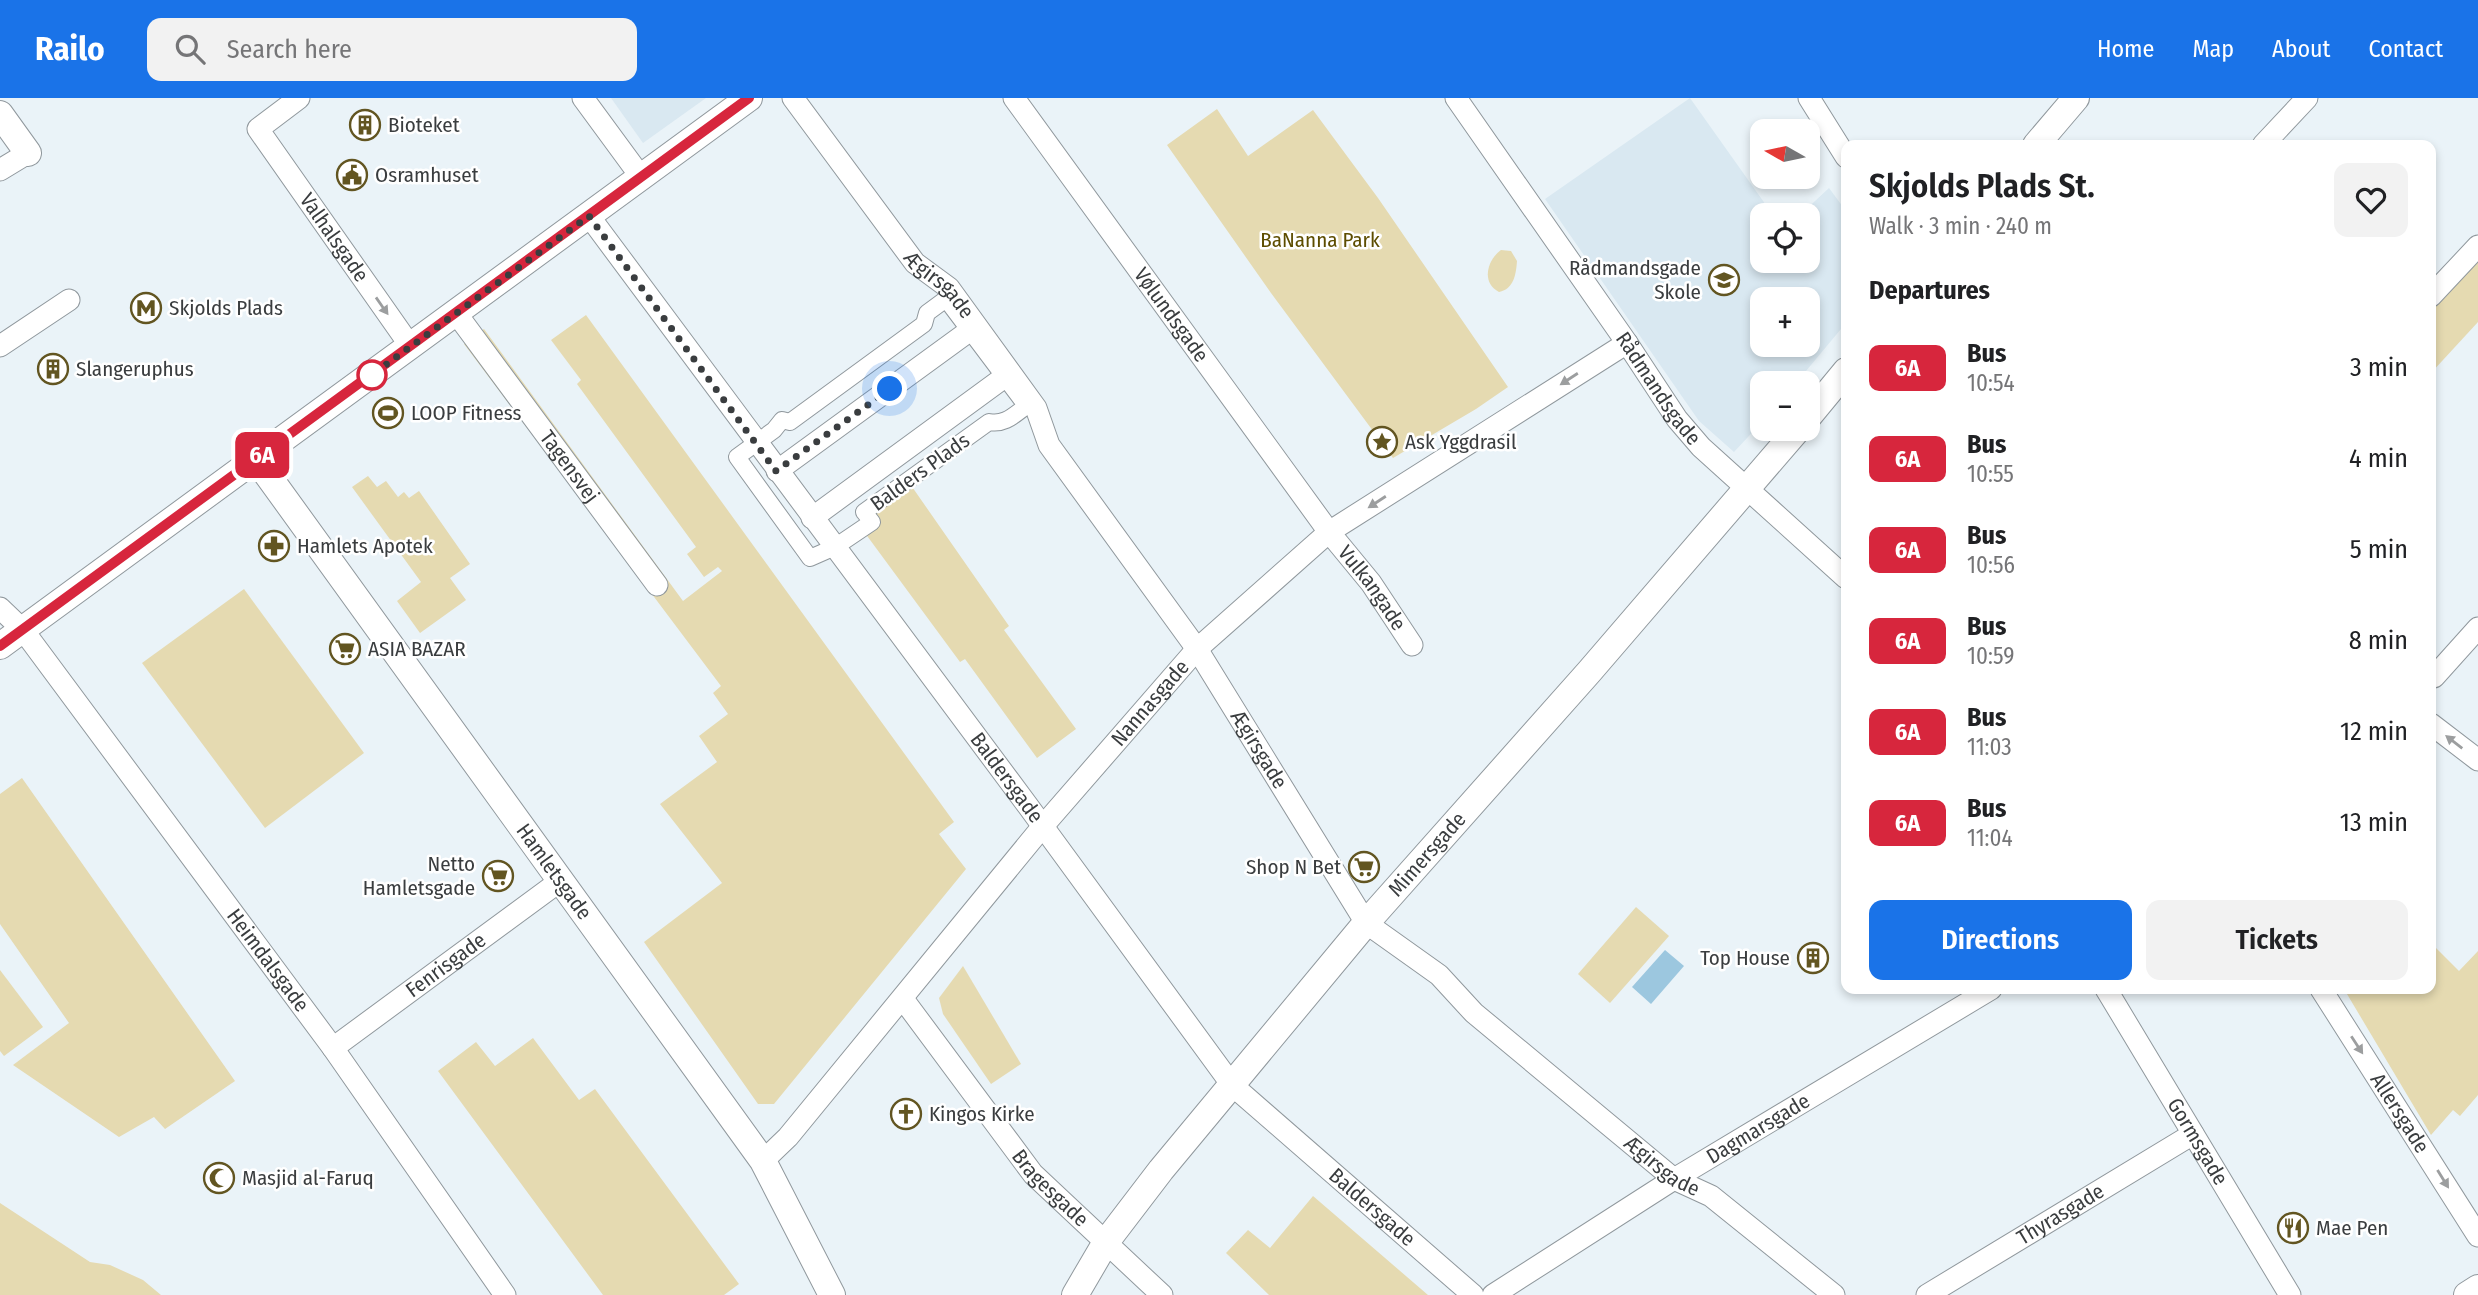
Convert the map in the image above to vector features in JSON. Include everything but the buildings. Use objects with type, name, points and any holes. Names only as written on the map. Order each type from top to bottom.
[{"type":"street","name":"Valhalsgade","points":[[299,98],[258,130],[411,347]]},
{"type":"street","points":[[583,98],[641,177]]},
{"type":"street","points":[[0,646],[749,98]]},
{"type":"street","name":"Ægirsgade","points":[[793,98],[915,263],[949,288],[974,328],[1036,408],[1049,445],[1196,649],[1366,923],[1439,975],[1474,1013],[1674,1179],[1711,1196],[1834,1295]]},
{"type":"street","name":"Vølundsgade","points":[[1014,98],[1329,532]]},
{"type":"street","name":"Rådmandsgade","points":[[1456,98],[1677,419],[1701,447],[1841,573]]},
{"type":"street","points":[[1809,98],[1841,149]]},
{"type":"street","points":[[2040,140],[2076,98]]},
{"type":"street","points":[[2268,140],[2307,98]]},
{"type":"street","points":[[0,114],[28,153],[0,170]]},
{"type":"street","name":"Baldersgade","points":[[589,216],[776,471],[1043,826],[1232,1085],[1473,1295]]},
{"type":"street","points":[[2436,291],[2478,246]]},
{"type":"street","name":"Balders Plads","points":[[812,517],[1008,374],[1025,407],[1006,421],[997,424],[989,422],[864,512],[872,522],[835,547],[810,558],[737,457],[775,430],[782,420],[790,422],[924,324],[927,313],[946,299],[974,328]]},
{"type":"street","points":[[0,346],[69,300]]},
{"type":"street","name":"Tagensvej","points":[[456,313],[657,585]]},
{"type":"street","points":[[776,471],[974,328]]},
{"type":"street","name":"Nannasgade","points":[[763,1161],[788,1138],[1043,826],[1196,649],[1329,532],[1627,343]]},
{"type":"street","points":[[1820,402],[1841,377]]},
{"type":"street","name":"Mimersgade","points":[[1075,1295],[1106,1242],[1161,1170],[1366,923],[1589,672],[1788,441]]},
{"type":"street","name":"Hamletsgade","points":[[256,459],[763,1161],[832,1295]]},
{"type":"street","name":"Vulkangade","points":[[1329,532],[1371,583],[1412,645]]},
{"type":"street","name":"Heimdalsgade","points":[[0,608],[23,630],[333,1048],[505,1295]]},
{"type":"street","points":[[2436,675],[2478,628]]},
{"type":"street","points":[[2436,728],[2478,760]]},
{"type":"street","name":"Fenrisgade","points":[[333,1048],[560,881]]},
{"type":"street","name":"Dagmarsgade","points":[[1493,1295],[1674,1179],[1983,994]]},
{"type":"street","name":"Gormsgade","points":[[2109,994],[2290,1295]]},
{"type":"street","name":"Allersgade","points":[[2324,994],[2478,1236]]},
{"type":"street","name":"Bragesgade","points":[[903,999],[1032,1174],[1162,1295]]},
{"type":"street","name":"Thyrasgade","points":[[1927,1295],[2193,1134]]},
{"type":"street","points":[[2466,1295],[2478,1288]]},
{"type":"shaded area","points":[[611,98],[706,98],[643,143]]},
{"type":"shaded area","name":"Rådmandsgade Skole","points":[[1690,98],[1750,183],[1750,189],[1755,189],[1764,203],[1750,203],[1750,273],[1820,273],[1820,203],[1813,203],[1829,188],[1841,204],[1841,329],[1820,354],[1820,287],[1750,287],[1750,357],[1818,357],[1806,371],[1750,371],[1750,435],[1734,452],[1699,421],[1545,199]]},
{"type":"green space","name":"BaNanna Park","points":[[1217,109],[1248,156],[1313,110],[1378,198],[1508,387],[1393,458],[1271,293],[1167,145]]},
{"type":"green space","points":[[1501,250],[1511,251],[1517,261],[1511,284],[1499,292],[1490,283],[1488,271],[1492,260]]},
{"type":"green space","points":[[2478,260],[2478,322],[2436,368],[2436,306]]},
{"type":"green space","points":[[586,315],[954,822],[939,834],[966,869],[774,1104],[758,1104],[644,942],[722,883],[660,804],[717,762],[699,736],[728,714],[713,693],[721,686],[464,344],[484,329],[683,601],[722,571],[718,567],[704,577],[687,554],[696,547],[577,384],[581,380],[551,340]]},
{"type":"green space","points":[[368,476],[377,487],[386,481],[398,497],[404,492],[409,498],[419,491],[470,564],[450,578],[466,600],[420,633],[397,601],[421,582],[352,487]]},
{"type":"green space","points":[[908,481],[1009,626],[1004,630],[1076,729],[1037,758],[965,659],[960,662],[862,529],[864,512]]},
{"type":"green space","points":[[244,589],[364,753],[265,828],[142,663]]},
{"type":"green space","points":[[22,778],[235,1081],[165,1129],[154,1117],[119,1137],[13,1065],[69,1023],[0,924],[0,794]]},
{"type":"green space","points":[[1636,907],[1669,936],[1610,1003],[1578,974]]},
{"type":"green space","points":[[2436,948],[2459,971],[2478,951],[2478,1095],[2460,1116],[2453,1110],[2431,1135],[2347,994],[2436,994]]},
{"type":"green space","points":[[963,966],[1021,1064],[991,1084],[943,1014],[939,998]]},
{"type":"green space","points":[[0,970],[43,1027],[4,1056],[0,1051]]},
{"type":"green space","points":[[533,1038],[579,1100],[595,1089],[739,1284],[724,1295],[603,1295],[438,1071],[476,1042],[495,1066]]},
{"type":"green space","points":[[1313,1196],[1428,1295],[1269,1295],[1226,1253],[1248,1230],[1270,1248]]},
{"type":"green space","points":[[0,1203],[90,1262],[110,1265],[143,1280],[161,1295],[0,1295]]},
{"type":"water","points":[[1665,950],[1684,966],[1651,1004],[1632,987]]},
{"type":"bus line","name":"6A","points":[[0,646],[749,98]]},
{"type":"place","name":"Bioteket","points":[[365,125]]},
{"type":"place","name":"Osramhuset","points":[[352,175]]},
{"type":"place","name":"Rådmandsgade Skole","points":[[1724,280]]},
{"type":"place","name":"Skjolds Plads","points":[[146,308]]},
{"type":"place","name":"Slangeruphus","points":[[53,369]]},
{"type":"place","name":"LOOP Fitness","points":[[388,413]]},
{"type":"place","name":"Ask Yggdrasil","points":[[1382,442]]},
{"type":"place","name":"Hamlets Apotek","points":[[274,546]]},
{"type":"place","name":"ASIA BAZAR","points":[[345,649]]},
{"type":"place","name":"Shop N Bet","points":[[1364,867]]},
{"type":"place","name":"Netto Hamletsgade","points":[[498,876]]},
{"type":"place","name":"Top House","points":[[1813,958]]},
{"type":"place","name":"Kingos Kirke","points":[[906,1114]]},
{"type":"place","name":"Masjid al-Faruq","points":[[219,1178]]},
{"type":"place","name":"Mae Pen","points":[[2293,1228]]},
{"type":"route","points":[[372,375],[369,377],[589,216],[776,471],[890,389]]}]
